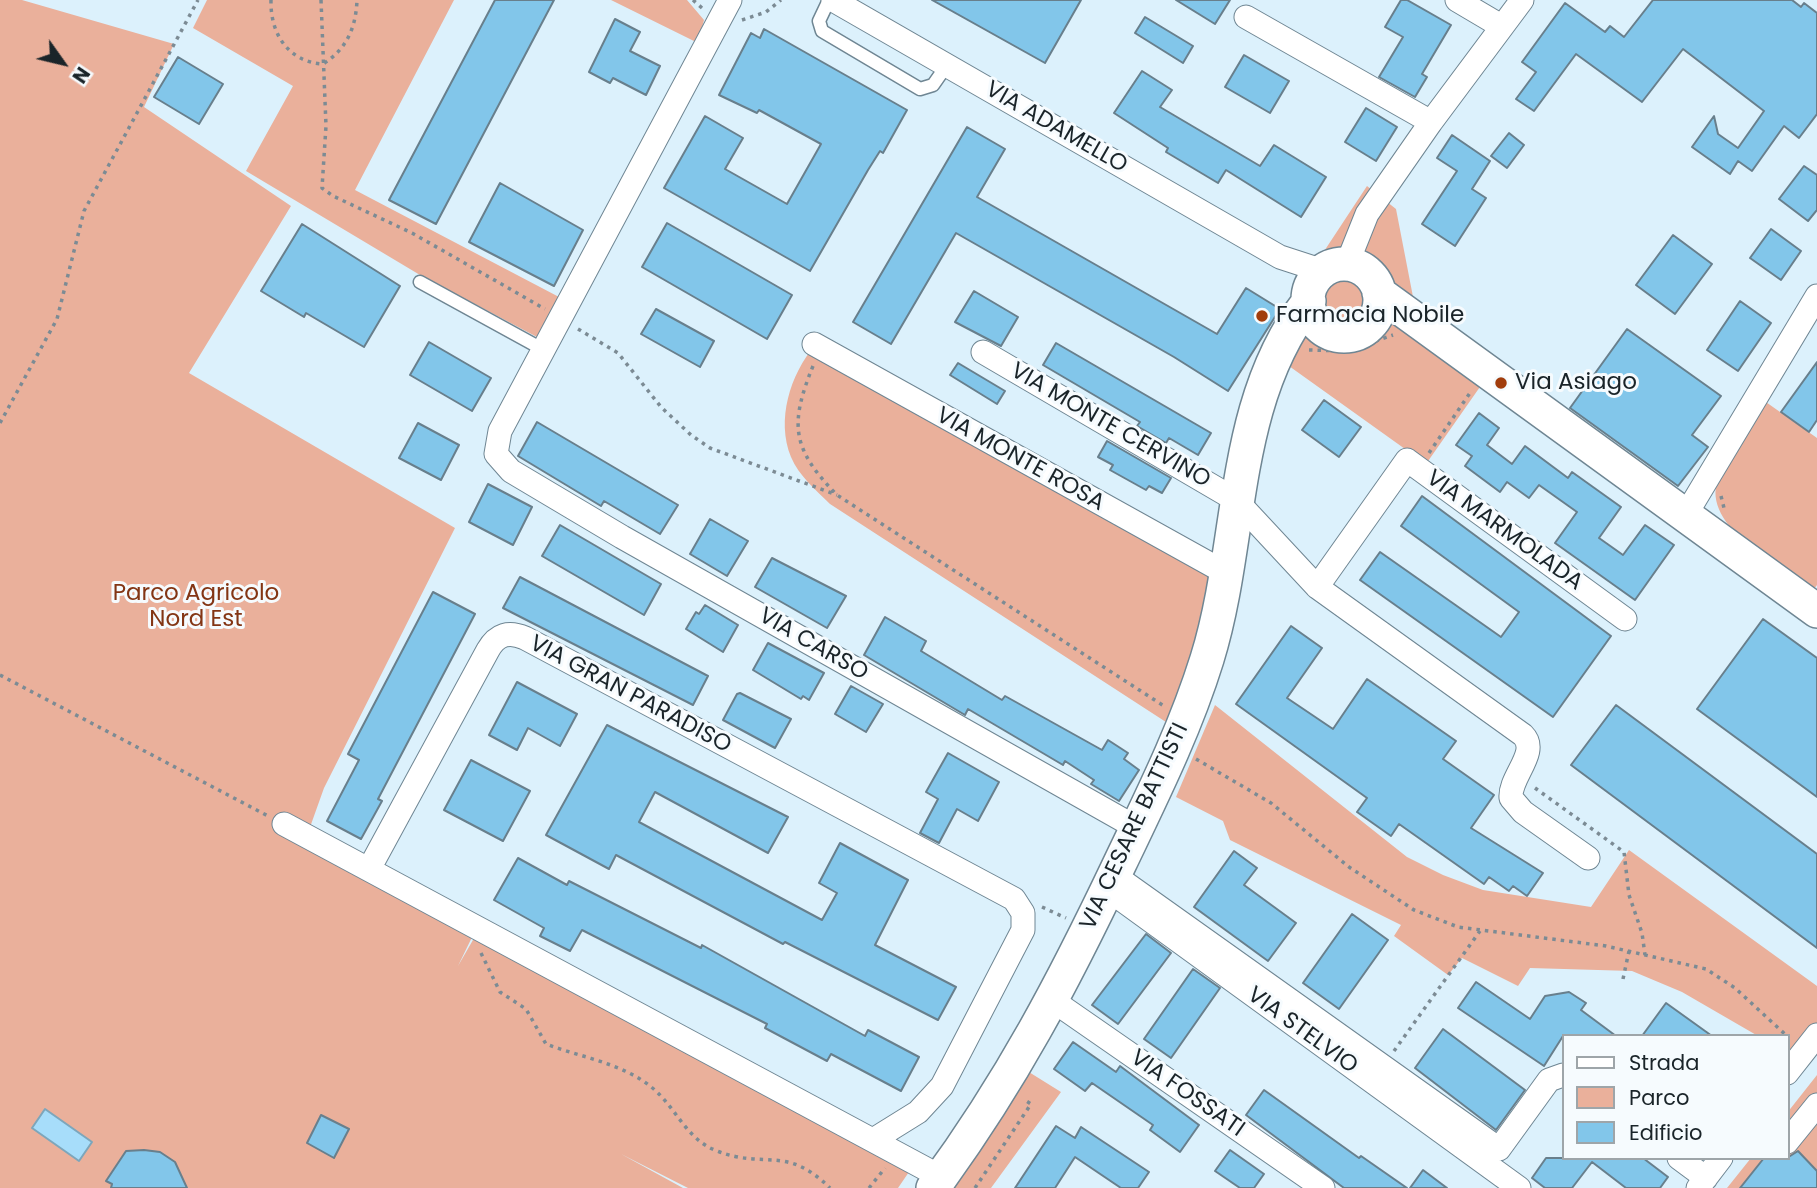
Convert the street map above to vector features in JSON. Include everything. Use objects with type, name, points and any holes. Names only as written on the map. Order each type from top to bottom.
[{"type":"street","points":[[544,350],[730,0]]},
{"type":"street","name":"VIA ADAMELLO","points":[[831,0],[1280,257],[1322,291]]},
{"type":"street","points":[[1457,0],[1502,26]]},
{"type":"street","name":"VIA CESARE BATTISTI","points":[[937,1183],[1004,1087],[1052,1000],[1111,882],[1194,696],[1214,636],[1250,433],[1293,355],[1305,341],[1322,291],[1365,219],[1430,122],[1522,0]]},
{"type":"street","points":[[1246,17],[1430,122]]},
{"type":"street","points":[[1392,318],[1348,335],[1334,334],[1322,291],[1368,273],[1392,318],[1814,603]]},
{"type":"street","points":[[1685,516],[1817,296]]},
{"type":"street","name":"VIA MONTE ROSA","points":[[820,348],[1226,573]]},
{"type":"street","name":"VIA CARSO","points":[[544,350],[500,431],[496,454],[511,471],[622,537],[1136,828]]},
{"type":"street","name":"VIA MONTE CERVINO","points":[[984,352],[1236,500]]},
{"type":"street","name":"VIA MARMOLADA","points":[[1317,587],[1407,460],[1625,619]]},
{"type":"street","points":[[1236,500],[1317,587],[1527,739],[1528,752],[1513,781],[1511,798],[1523,812],[1588,858]]},
{"type":"street","name":"VIA GRAN PARADISO","points":[[369,869],[491,645],[503,634],[514,634],[1014,900],[1022,909]]},
{"type":"street","points":[[284,824],[873,1140],[937,1183]]},
{"type":"street","name":"VIA STELVIO","points":[[1111,882],[1383,1066],[1499,1149]]},
{"type":"street","name":"VIA STELVIO","points":[[1111,882],[1519,1188]]},
{"type":"street","points":[[873,1140],[918,1112],[942,1086],[1021,936],[1025,925],[1022,909]]},
{"type":"street","name":"VIA FOSSATI","points":[[1052,1000],[1323,1188]]},
{"type":"street","points":[[1789,1070],[1817,1035]]},
{"type":"street","points":[[1498,1173],[1495,1160],[1499,1149],[1549,1080],[1562,1074]]},
{"type":"street","points":[[1789,1140],[1817,1105]]},
{"type":"street","points":[[1681,1160],[1702,1183],[1719,1160]]},
{"type":"lane","points":[[831,0],[818,21],[822,31],[920,89],[933,85],[947,65]]},
{"type":"lane","points":[[420,282],[544,350]]},
{"type":"path","points":[[0,423],[57,320],[84,211],[198,0]]},
{"type":"path","points":[[271,0],[274,27],[289,51],[306,61],[323,64]]},
{"type":"path","points":[[321,0],[326,126],[321,181],[327,193],[412,233],[618,353],[661,407],[691,435],[710,448],[837,495],[1169,709]]},
{"type":"path","points":[[323,64],[346,42],[354,25],[357,0]]},
{"type":"path","points":[[1301,356],[1311,349],[1347,351],[1380,338],[1392,318]]},
{"type":"path","points":[[820,348],[799,399],[796,428],[802,453],[837,495]]},
{"type":"path","points":[[1418,468],[1478,383]]},
{"type":"path","points":[[1719,486],[1727,516]]},
{"type":"path","points":[[0,675],[284,824]]},
{"type":"path","points":[[1188,755],[1271,803],[1349,867],[1414,910],[1441,922],[1480,931],[1629,951],[1706,969],[1735,988],[1785,1034]]},
{"type":"path","points":[[1022,909],[1050,909],[1069,920]]},
{"type":"path","points":[[475,927],[481,953],[500,992],[526,1009],[546,1044],[606,1064],[646,1083],[662,1096],[690,1135],[703,1144],[738,1158],[794,1162],[830,1188]]},
{"type":"path","points":[[1383,1066],[1480,931]]},
{"type":"path","points":[[1623,979],[1629,951]]},
{"type":"path","points":[[975,1188],[1031,1104],[1004,1087]]},
{"type":"green space","name":"Parco Agricolo Nord Est","points":[[0,0],[22,0],[174,44],[144,107],[291,206],[189,373],[455,528],[324,788],[309,830],[475,931],[458,966],[477,933],[911,1169],[898,1188],[688,1188],[621,1154],[683,1188],[0,1188]]},
{"type":"green space","points":[[207,0],[454,0],[355,190],[559,297],[537,337],[420,275],[246,171],[293,86],[193,28]]},
{"type":"green space","points":[[611,0],[687,0],[704,20],[698,43]]},
{"type":"green space","points":[[1367,186],[1396,209],[1414,302],[1489,374],[1426,464],[1261,346],[1303,283],[1280,257],[1313,268]]},
{"type":"green space","points":[[815,345],[1218,577],[1169,724],[830,504],[808,482],[791,457],[785,413],[792,384]]},
{"type":"green space","points":[[1763,400],[1817,438],[1817,585],[1811,593],[1747,545],[1721,513],[1716,497],[1718,480]]},
{"type":"green space","points":[[1215,705],[1407,857],[1443,875],[1483,890],[1591,907],[1629,850],[1817,986],[1817,1025],[1793,1056],[1789,1054],[1789,1034],[1755,1034],[1682,992],[1632,971],[1530,968],[1518,986],[1462,958],[1448,975],[1394,936],[1401,925],[1230,840],[1223,821],[1176,797]]},
{"type":"green space","points":[[1016,1064],[1061,1092],[991,1188],[932,1188]]},
{"type":"green space","points":[[1817,1075],[1817,1188],[1727,1188],[1749,1160],[1789,1160],[1789,1110]]},
{"type":"water","points":[[45,1109],[92,1142],[79,1161],[32,1128]]},
{"type":"building","points":[[495,0],[554,0],[436,224],[389,200]]},
{"type":"building","points":[[932,0],[1081,0],[1045,63]]},
{"type":"building","points":[[1176,0],[1230,0],[1215,24]]},
{"type":"building","points":[[1401,0],[1407,0],[1451,25],[1422,74],[1427,77],[1415,97],[1379,77],[1403,37],[1385,27]]},
{"type":"building","points":[[1653,0],[1792,0],[1801,7],[1804,3],[1817,13],[1817,114],[1799,138],[1784,126],[1752,171],[1738,161],[1730,174],[1692,147],[1714,116],[1718,134],[1738,148],[1764,111],[1683,49],[1642,102],[1576,54],[1534,111],[1516,99],[1536,72],[1522,62],[1565,3],[1605,32],[1610,26],[1624,37]]},
{"type":"building","points":[[1145,17],[1193,46],[1183,63],[1135,33]]},
{"type":"building","points":[[615,19],[640,32],[630,51],[660,66],[646,95],[613,78],[610,83],[589,72]]},
{"type":"building","points":[[764,29],[907,110],[883,153],[880,151],[868,170],[810,271],[664,188],[705,116],[743,138],[725,169],[787,204],[821,144],[759,110],[757,113],[719,95],[751,33],[760,38]]},
{"type":"building","points":[[1244,55],[1289,81],[1270,113],[1225,87]]},
{"type":"building","points":[[178,57],[223,84],[199,124],[154,97]]},
{"type":"building","points":[[1142,71],[1172,90],[1160,107],[1260,166],[1274,145],[1326,177],[1301,217],[1226,170],[1218,183],[1166,152],[1168,148],[1114,113]]},
{"type":"building","points":[[1366,108],[1397,127],[1376,161],[1345,142]]},
{"type":"building","points":[[967,127],[1005,149],[977,197],[1217,334],[1246,288],[1280,309],[1228,391],[1174,357],[956,233],[891,344],[853,322]]},
{"type":"building","points":[[1509,133],[1524,145],[1507,168],[1491,156]]},
{"type":"building","points":[[1452,135],[1490,161],[1472,189],[1486,198],[1455,246],[1422,224],[1457,171],[1437,158]]},
{"type":"building","points":[[1804,166],[1817,175],[1817,210],[1808,221],[1779,199]]},
{"type":"building","points":[[500,183],[583,230],[554,286],[469,242]]},
{"type":"building","points":[[667,223],[792,295],[767,339],[642,267]]},
{"type":"building","points":[[302,224],[400,286],[364,347],[306,313],[304,317],[261,291]]},
{"type":"building","points":[[1771,229],[1801,251],[1781,280],[1750,258]]},
{"type":"building","points":[[1673,235],[1712,264],[1675,314],[1636,285]]},
{"type":"building","points":[[974,291],[1018,317],[1001,346],[955,322]]},
{"type":"building","points":[[1740,301],[1771,323],[1738,371],[1707,350]]},
{"type":"building","points":[[656,309],[714,341],[700,367],[641,334]]},
{"type":"building","points":[[1627,329],[1721,396],[1692,435],[1708,447],[1678,486],[1570,408]]},
{"type":"building","points":[[429,342],[491,378],[472,411],[410,375]]},
{"type":"building","points":[[1056,343],[1211,433],[1198,455],[1169,438],[1166,443],[1137,426],[1140,422],[1043,365]]},
{"type":"building","points":[[1817,362],[1817,420],[1809,432],[1781,412]]},
{"type":"building","points":[[958,363],[1005,391],[997,404],[950,375]]},
{"type":"building","points":[[1324,400],[1361,427],[1339,457],[1302,430]]},
{"type":"building","points":[[1479,413],[1499,428],[1487,445],[1512,464],[1525,446],[1568,478],[1572,472],[1621,507],[1599,538],[1623,555],[1645,525],[1674,545],[1635,600],[1555,543],[1577,512],[1539,485],[1529,498],[1507,482],[1500,492],[1465,466],[1472,456],[1456,445]]},
{"type":"building","points":[[537,422],[678,505],[660,534],[604,501],[601,506],[518,456]]},
{"type":"building","points":[[418,423],[459,445],[441,480],[399,458]]},
{"type":"building","points":[[1107,441],[1171,478],[1162,493],[1149,486],[1146,490],[1110,470],[1113,465],[1098,457]]},
{"type":"building","points":[[488,484],[532,507],[513,545],[469,522]]},
{"type":"building","points":[[1422,496],[1611,636],[1553,717],[1360,580],[1380,552],[1501,637],[1519,612],[1401,526]]},
{"type":"building","points":[[710,519],[748,541],[727,576],[690,554]]},
{"type":"building","points":[[560,525],[661,584],[644,615],[542,556]]},
{"type":"building","points":[[772,558],[846,596],[827,628],[755,587]]},
{"type":"building","points":[[520,577],[708,676],[693,705],[503,608]]},
{"type":"building","points":[[433,592],[475,614],[378,799],[382,801],[361,839],[327,821],[359,760],[348,754]]},
{"type":"building","points":[[705,605],[738,625],[723,652],[686,629],[696,612],[699,614]]},
{"type":"building","points":[[885,617],[926,641],[921,651],[1002,700],[1005,696],[1102,750],[1108,740],[1128,753],[1124,759],[1139,770],[1119,801],[1091,784],[1094,780],[1065,761],[1063,765],[968,709],[965,715],[864,655]]},
{"type":"building","points":[[1763,619],[1817,658],[1817,797],[1697,709]]},
{"type":"building","points":[[1291,626],[1322,648],[1287,698],[1333,729],[1367,679],[1456,741],[1443,759],[1494,795],[1471,828],[1543,873],[1527,896],[1513,886],[1509,891],[1489,877],[1484,884],[1399,824],[1391,836],[1357,812],[1367,798],[1236,704]]},
{"type":"building","points":[[768,643],[824,673],[809,700],[803,696],[801,699],[753,670]]},
{"type":"building","points":[[517,682],[577,714],[560,746],[528,728],[517,750],[489,735]]},
{"type":"building","points":[[851,686],[883,704],[866,732],[835,714]]},
{"type":"building","points":[[740,693],[791,719],[775,748],[723,720]]},
{"type":"building","points":[[1616,705],[1817,854],[1817,948],[1571,765]]},
{"type":"building","points":[[607,725],[788,817],[768,853],[655,792],[639,822],[822,920],[837,893],[819,883],[840,843],[908,880],[875,945],[956,987],[938,1020],[785,942],[783,944],[616,855],[609,869],[546,835]]},
{"type":"building","points":[[948,753],[999,782],[978,821],[957,809],[939,843],[920,833],[938,799],[926,792]]},
{"type":"building","points":[[471,760],[530,791],[503,841],[444,810]]},
{"type":"building","points":[[1234,851],[1257,868],[1244,885],[1296,923],[1268,961],[1194,907]]},
{"type":"building","points":[[518,858],[567,885],[569,881],[701,948],[702,945],[865,1036],[868,1030],[919,1057],[901,1091],[831,1054],[827,1061],[765,1028],[767,1024],[582,930],[570,951],[540,936],[544,928],[494,900]]},
{"type":"building","points":[[1352,914],[1388,940],[1339,1009],[1303,983]]},
{"type":"building","points":[[1146,934],[1171,953],[1118,1024],[1092,1005]]},
{"type":"building","points":[[1193,969],[1220,988],[1171,1058],[1144,1039]]},
{"type":"building","points":[[1476,982],[1530,1019],[1545,996],[1569,992],[1586,1003],[1581,1010],[1613,1034],[1562,1034],[1544,1066],[1458,1008]]},
{"type":"building","points":[[1666,1003],[1709,1034],[1643,1034]]},
{"type":"building","points":[[1443,1029],[1525,1090],[1496,1130],[1415,1068]]},
{"type":"building","points":[[1073,1042],[1116,1072],[1120,1066],[1199,1125],[1180,1152],[1150,1130],[1153,1125],[1092,1083],[1085,1091],[1054,1069]]},
{"type":"building","points":[[1264,1090],[1359,1158],[1361,1156],[1407,1188],[1344,1188],[1246,1115]]},
{"type":"building","points":[[321,1115],[349,1129],[334,1158],[307,1143]]},
{"type":"building","points":[[1056,1126],[1075,1138],[1081,1127],[1149,1172],[1138,1188],[1121,1188],[1075,1157],[1055,1188],[1015,1188]]},
{"type":"building","points":[[1230,1150],[1264,1174],[1254,1188],[1240,1188],[1215,1171]]},
{"type":"building","points":[[126,1151],[160,1152],[175,1162],[187,1188],[111,1188],[112,1184],[106,1181]]},
{"type":"building","points":[[1798,1151],[1817,1171],[1817,1188],[1740,1188],[1762,1160],[1789,1160],[1789,1157]]},
{"type":"building","points":[[1546,1158],[1646,1160],[1668,1177],[1660,1188],[1626,1188],[1592,1162],[1572,1188],[1545,1188],[1532,1178]]},
{"type":"building","points":[[1423,1170],[1447,1188],[1410,1188]]},
{"type":"place","name":"Farmacia Nobile","points":[[1262,316]]},
{"type":"place","name":"Via Asiago","points":[[1501,383]]}]
